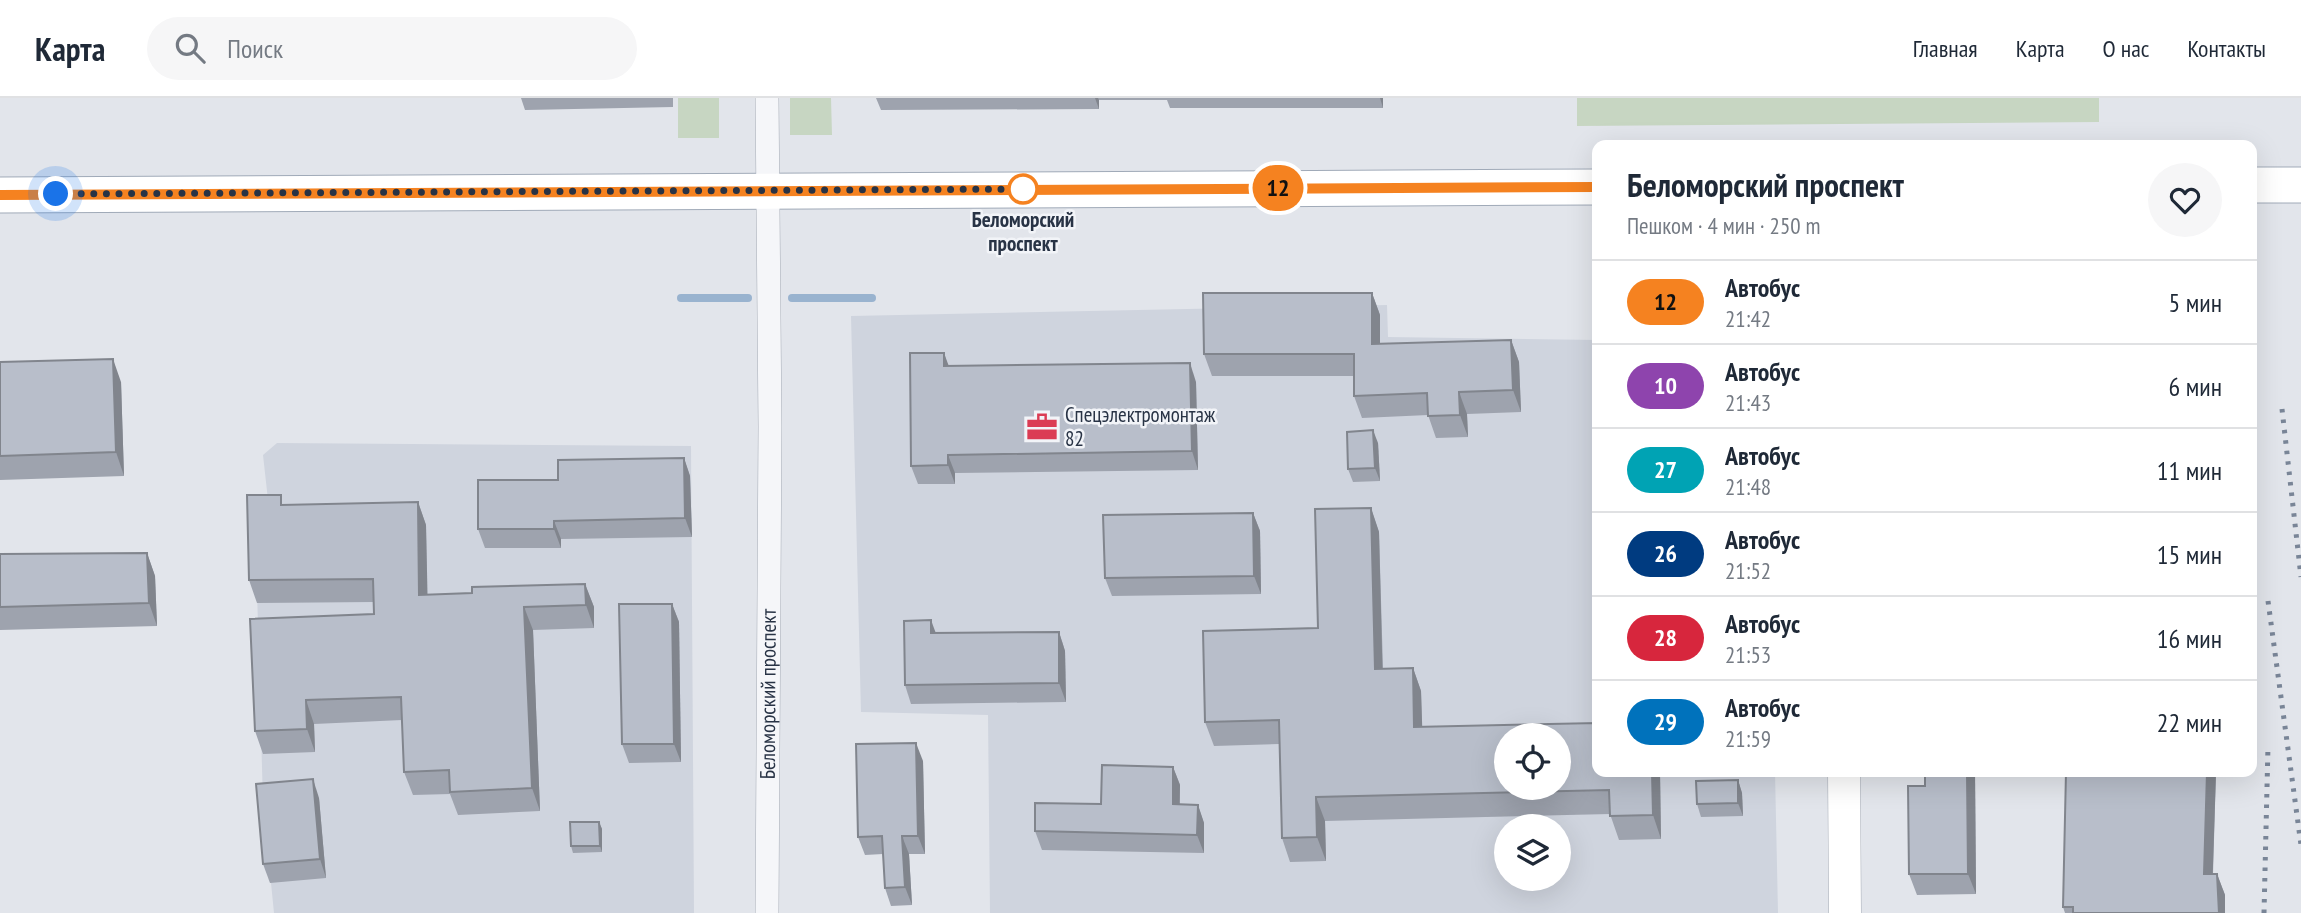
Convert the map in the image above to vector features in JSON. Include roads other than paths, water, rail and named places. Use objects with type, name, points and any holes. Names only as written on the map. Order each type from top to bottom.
[{"type":"main road","points":[[2257,185],[2301,185]]},
{"type":"main road","points":[[0,195],[1592,187]]},
{"type":"main road","points":[[1844,777],[1845,913]]},
{"type":"street","name":"Беломорский проспект","points":[[766,913],[769,191],[767,98]]},
{"type":"waterway","points":[[681,298],[748,298]]},
{"type":"waterway","points":[[792,298],[872,298]]},
{"type":"railway","points":[[2282,409],[2301,577]]},
{"type":"railway","points":[[2268,601],[2301,845]]},
{"type":"railway","points":[[2264,913],[2268,746]]},
{"type":"place","name":"Беломорский проспект","points":[[1023,189]]},
{"type":"place","name":"Спецэлектромонтаж 82","points":[[1042,427]]}]
